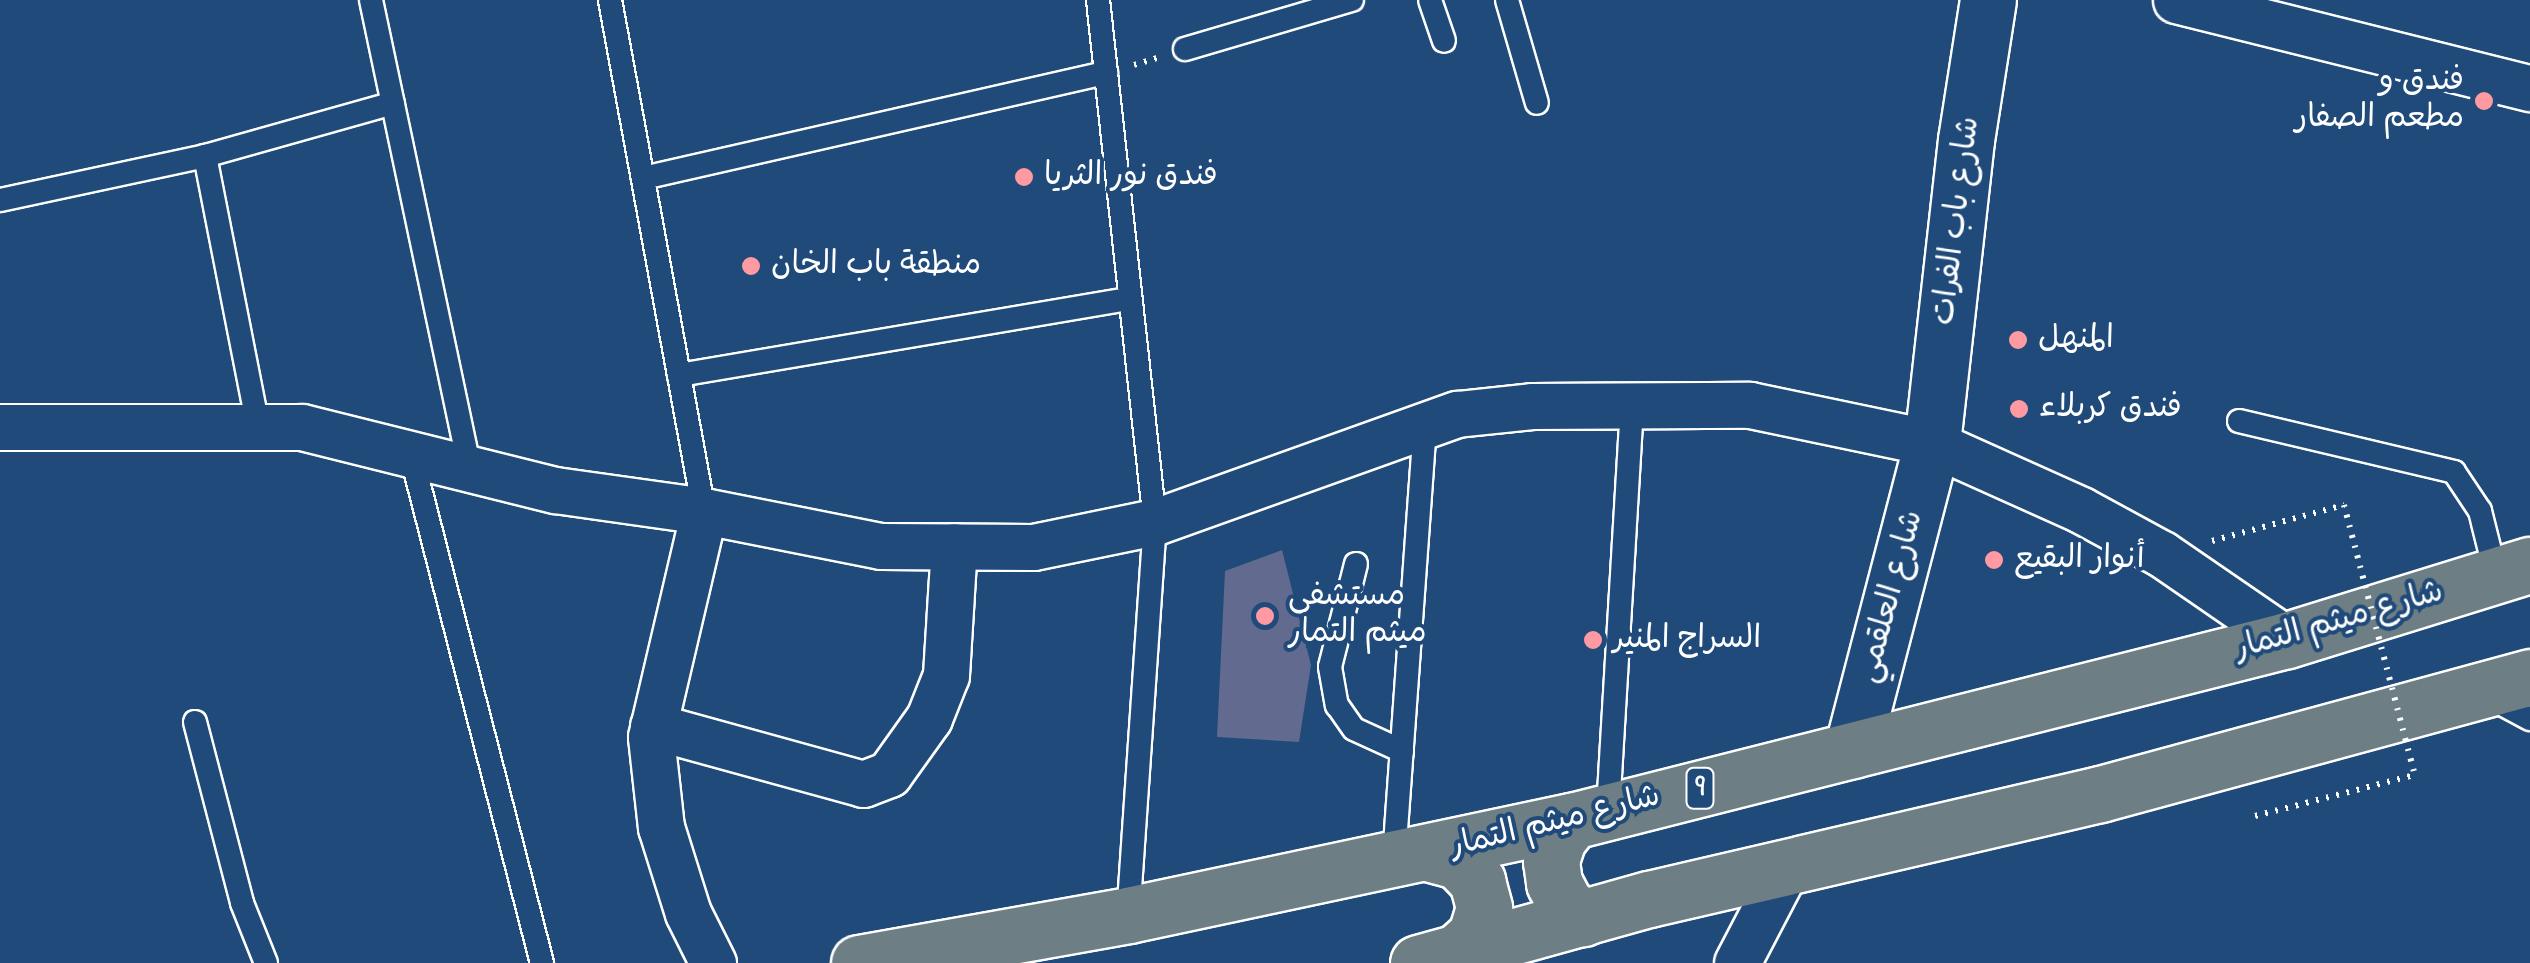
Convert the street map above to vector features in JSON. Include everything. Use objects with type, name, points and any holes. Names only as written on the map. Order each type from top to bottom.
[{"type":"highway","name":"شارع ميثم التمار","points":[[860,963],[1413,858],[1590,816],[2287,640],[2513,570]]},
{"type":"highway","points":[[1437,958],[2100,794],[2530,677]]},
{"type":"highway","points":[[1555,931],[1565,904],[1554,884],[1552,861],[1558,839],[1590,816]]},
{"type":"highway","points":[[1413,858],[1458,861],[1477,881],[1484,908],[1476,934],[1437,958]]},
{"type":"street","name":"شارع باب الفرات","points":[[1932,443],[1966,140],[1988,0]]},
{"type":"street","points":[[2176,0],[2530,88]]},
{"type":"street","points":[[0,427],[302,427],[555,490],[704,511],[881,546],[1034,547],[1155,522],[1457,414],[1532,406],[1750,405],[1932,443],[2081,510],[2162,554],[2287,640]]},
{"type":"street","name":"شارع العلقمي","points":[[1852,750],[1932,443]]},
{"type":"street","points":[[704,511],[654,726],[661,827],[688,913],[712,963]]},
{"type":"street","points":[[654,726],[864,784],[888,774],[929,718],[946,675],[954,546]]},
{"type":"street","points":[[1738,963],[1786,869]]},
{"type":"lane","points":[[371,0],[470,469]]},
{"type":"lane","points":[[610,0],[704,511]]},
{"type":"lane","points":[[1098,0],[1155,522],[1128,915]]},
{"type":"lane","points":[[1186,50],[1352,0]]},
{"type":"lane","points":[[1430,0],[1444,41]]},
{"type":"lane","points":[[1507,0],[1537,103]]},
{"type":"lane","points":[[643,178],[1106,72]]},
{"type":"lane","points":[[0,200],[205,156],[393,103]]},
{"type":"lane","points":[[205,156],[258,427]]},
{"type":"lane","points":[[679,376],[1130,298]]},
{"type":"lane","points":[[1590,816],[1632,403]]},
{"type":"lane","points":[[2239,421],[2454,472],[2513,570]]},
{"type":"lane","points":[[1413,858],[1402,750],[1425,426]]},
{"type":"lane","points":[[411,454],[542,963]]},
{"type":"lane","points":[[1356,564],[1330,667],[1338,705],[1354,728],[1402,750]]},
{"type":"lane","points":[[2478,691],[2530,719]]},
{"type":"lane","points":[[195,722],[242,903],[266,963]]},
{"type":"path","points":[[1106,72],[1186,50]]},
{"type":"path","points":[[2225,537],[2344,506],[2415,775],[2255,816]]},
{"type":"building","name":"مستشفى ميثم التمار","points":[[1282,550],[1311,665],[1299,742],[1217,737],[1225,571]]},
{"type":"place","name":"فندق و مطعم الصفار","points":[[2484,101]]},
{"type":"place","name":"فندق نور الثريا","points":[[1024,177]]},
{"type":"place","name":"منطقة باب الخان","points":[[751,266]]},
{"type":"place","name":"المنهل","points":[[2018,340]]},
{"type":"place","name":"فندق كربلاء","points":[[2019,409]]},
{"type":"place","name":"أنوار البقيع","points":[[1994,560]]},
{"type":"place","name":"مستشفى ميثم التمار","points":[[1265,616]]},
{"type":"place","name":"السراج المنير","points":[[1593,640]]}]
